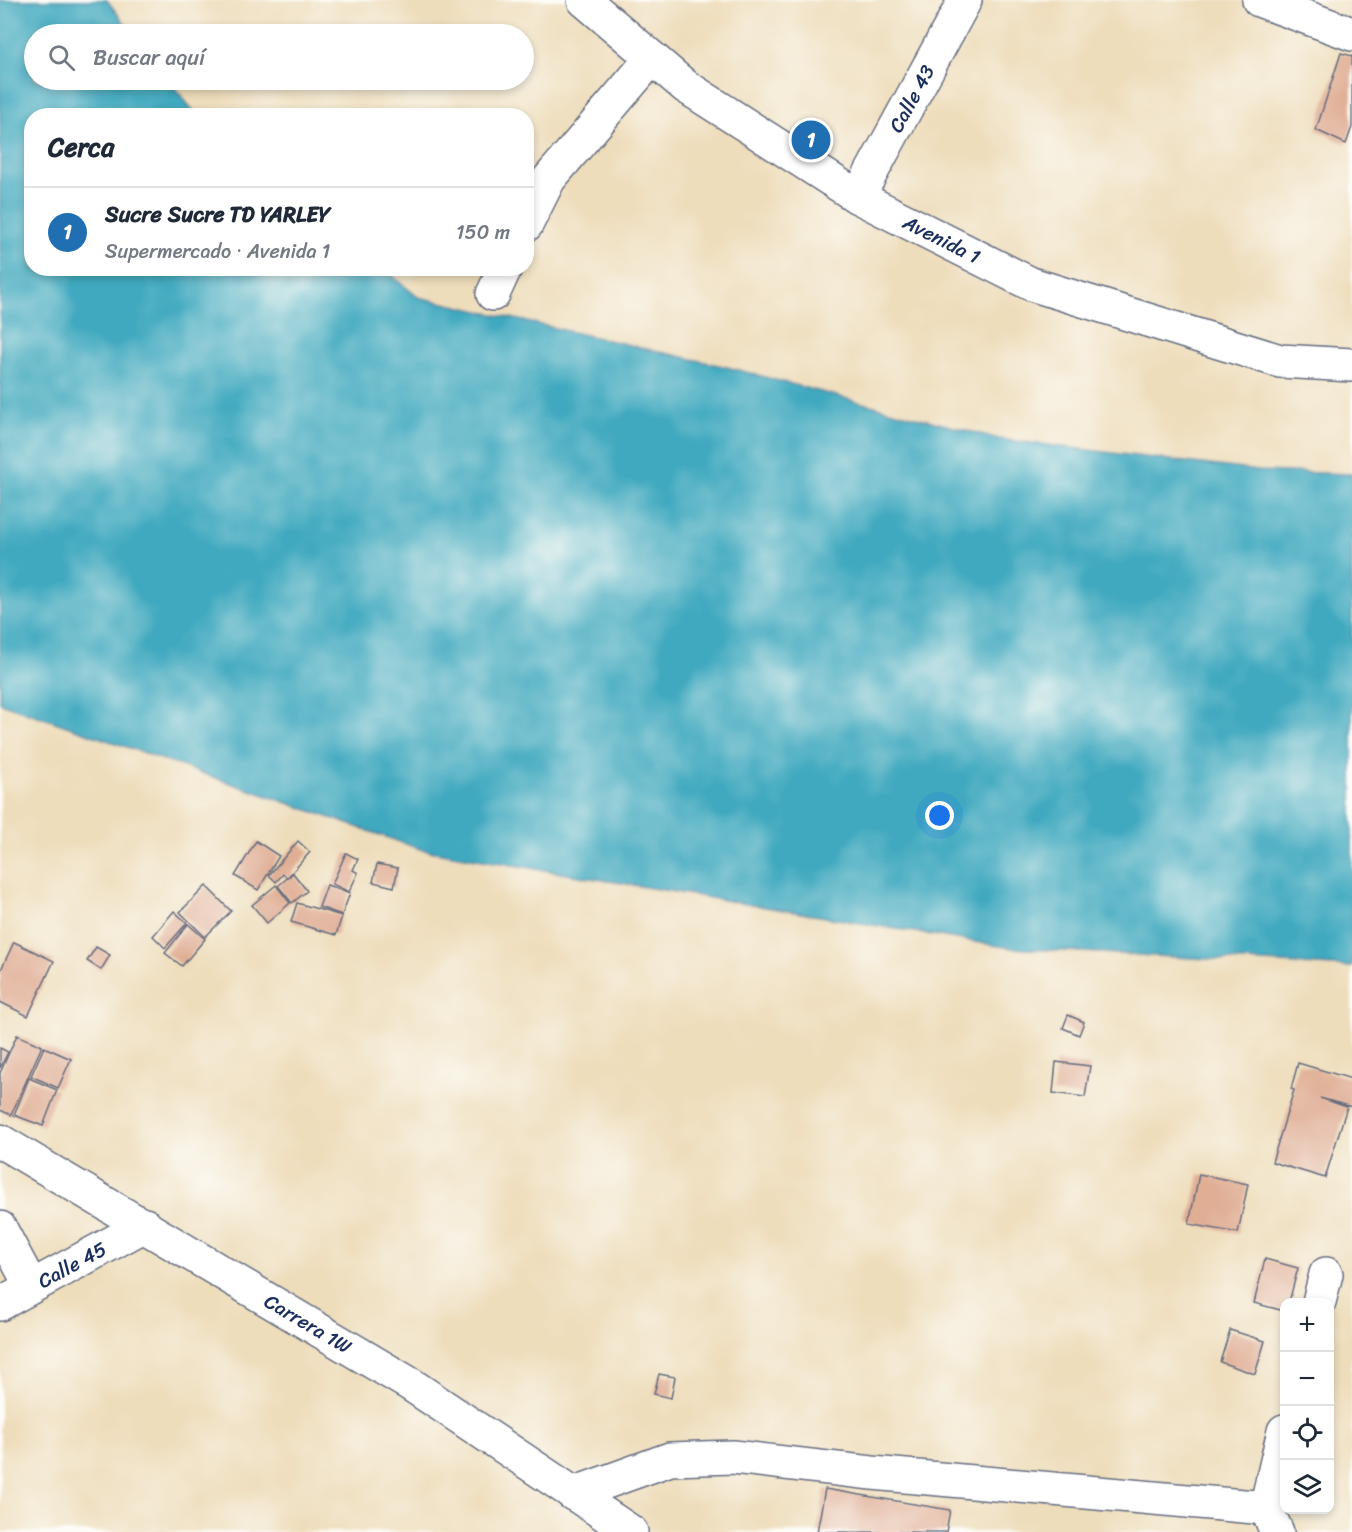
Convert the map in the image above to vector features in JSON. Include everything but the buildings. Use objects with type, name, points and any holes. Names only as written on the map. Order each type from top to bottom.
[{"type":"street","name":"Avenida 1","points":[[584,0],[685,86],[858,197],[1031,284],[1281,361],[1352,365]]},
{"type":"street","name":"Calle 43","points":[[858,197],[965,0]]},
{"type":"street","points":[[1258,0],[1352,34]]},
{"type":"street","points":[[534,209],[549,178],[652,58]]},
{"type":"street","name":"Carrera 1W","points":[[0,1141],[410,1384],[573,1494],[618,1528]]},
{"type":"street","name":"Calle 45","points":[[0,1304],[145,1225]]},
{"type":"street","points":[[0,1228],[31,1286]]},
{"type":"street","points":[[573,1494],[670,1459],[733,1457],[1272,1520],[1280,1460]]},
{"type":"water","points":[[0,0],[107,0],[125,24],[24,24],[24,90],[176,90],[191,108],[24,108],[24,276],[392,276],[418,297],[727,367],[999,439],[1259,471],[1352,474],[1352,967],[1011,948],[423,850],[0,703]]},
{"type":"place","name":"Sucre Sucre TD YARLEY","points":[[811,140]]}]
